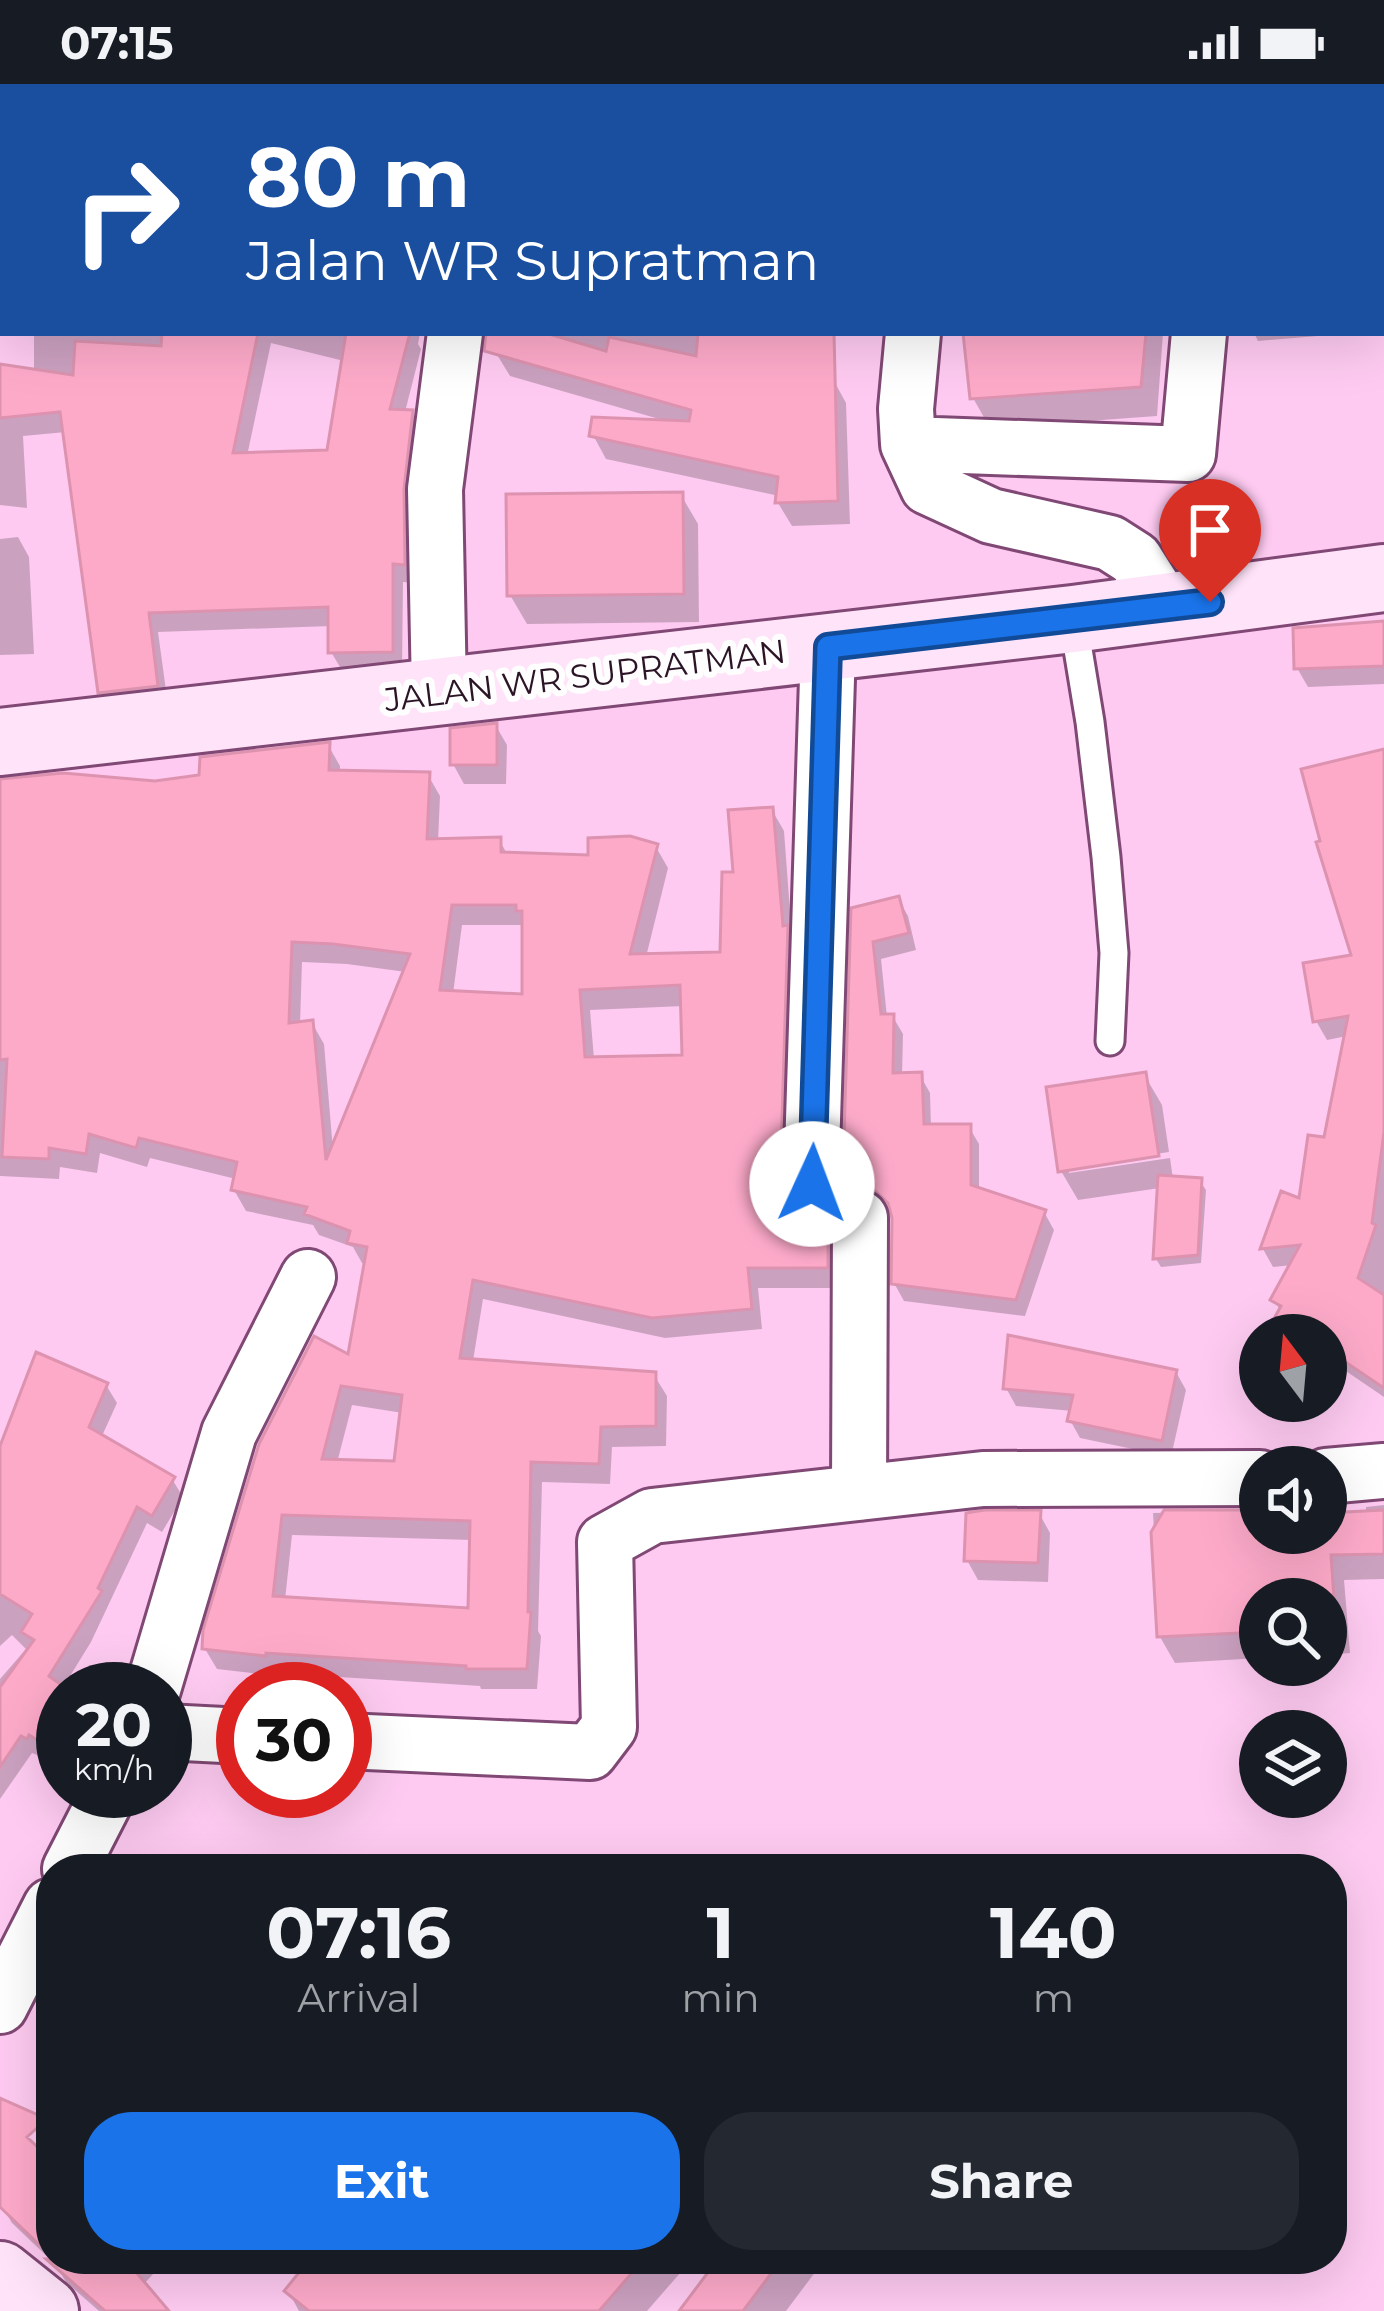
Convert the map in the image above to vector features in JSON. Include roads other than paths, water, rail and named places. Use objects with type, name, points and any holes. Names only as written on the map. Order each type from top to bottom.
[{"type":"main road","name":"JALAN WR SUPRATMAN","points":[[0,742],[1166,608],[1384,578]]},
{"type":"main road","points":[[0,2276],[45,2311]]},
{"type":"street","points":[[0,246],[0,256]]},
{"type":"street","points":[[440,692],[435,489],[455,336]]},
{"type":"street","points":[[913,336],[908,445],[928,487],[991,516],[1109,543],[1135,559],[1166,608]]},
{"type":"street","points":[[908,445],[1188,454],[1199,336]]},
{"type":"street","points":[[828,647],[812,1184],[828,1200],[860,1218],[859,1493]]},
{"type":"street","points":[[161,1662],[229,1433],[308,1277]]},
{"type":"street","points":[[1347,1474],[1384,1471]]},
{"type":"street","points":[[372,1742],[590,1753],[609,1727],[605,1542],[652,1516],[983,1479],[1239,1478]]},
{"type":"street","points":[[78,1854],[96,1818]]},
{"type":"street","points":[[0,2006],[36,1935]]},
{"type":"lane","points":[[1073,619],[1108,874],[1114,953],[1110,1042]]}]
